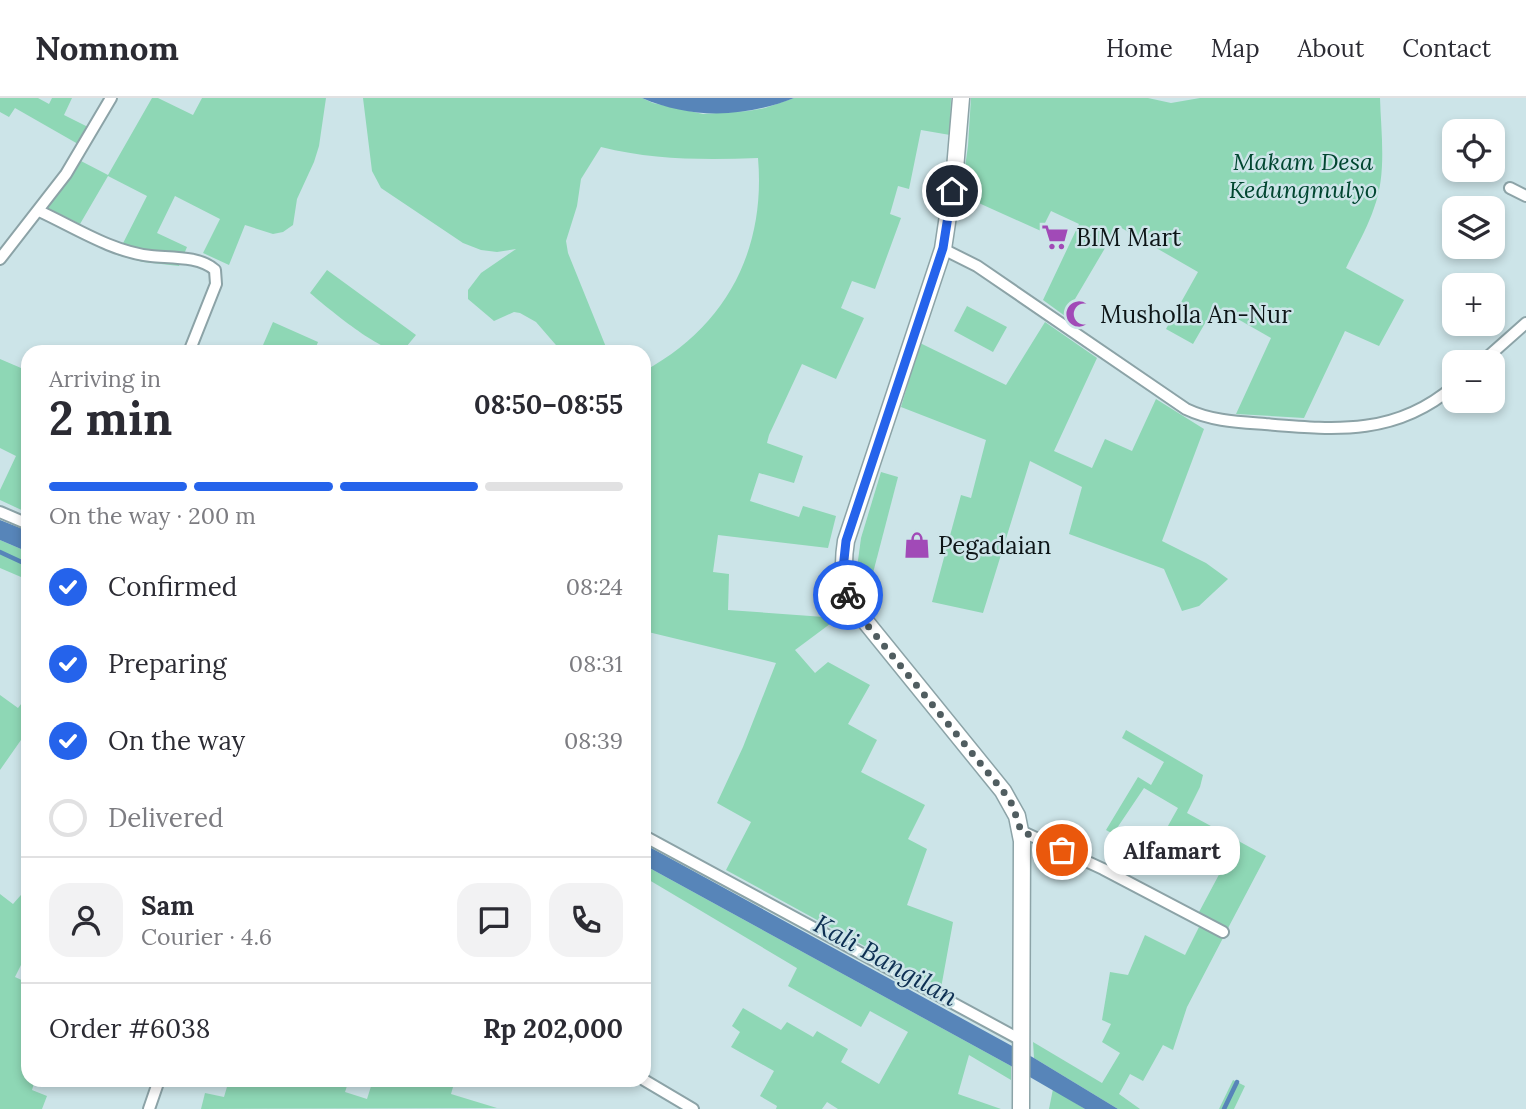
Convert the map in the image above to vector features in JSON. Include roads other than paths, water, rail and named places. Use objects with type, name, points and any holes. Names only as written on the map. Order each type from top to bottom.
[{"type":"main road","points":[[961,101],[955,169],[943,248],[846,541],[843,569],[850,600],[857,611],[1003,791],[1012,804],[1021,831],[1021,1109]]},
{"type":"street","points":[[0,259],[39,211],[83,148],[111,98]]},
{"type":"street","points":[[1510,187],[1526,196]]},
{"type":"street","points":[[39,211],[125,250],[147,256],[207,264],[215,270],[216,284],[192,345]]},
{"type":"street","points":[[943,248],[977,266],[1186,409],[1204,417],[1319,429],[1367,427],[1410,415],[1442,396]]},
{"type":"street","points":[[1496,350],[1526,323]]},
{"type":"street","points":[[0,512],[21,521]]},
{"type":"street","points":[[1021,831],[1103,869],[1223,932]]},
{"type":"street","points":[[651,840],[1021,1043]]},
{"type":"street","points":[[651,1084],[693,1109]]},
{"type":"street","points":[[149,1109],[154,1087]]},
{"type":"water","points":[[642,98],[794,98],[756,109],[698,113]]},
{"type":"water","points":[[0,520],[21,528],[21,549],[0,540]]},
{"type":"water","points":[[651,848],[1034,1058],[1118,1109],[1085,1109],[651,869]]},
{"type":"waterway","points":[[0,552],[21,562]]},
{"type":"waterway","points":[[1224,1109],[1237,1082]]},
{"type":"place","name":"BIM Mart","points":[[1055,237]]},
{"type":"place","name":"Musholla An-Nur","points":[[1079,314]]},
{"type":"place","name":"Pegadaian","points":[[917,545]]},
{"type":"place","name":"Alfamart","points":[[1062,850]]},
{"type":"park label","name":"Makam Desa Kedungmulyo","points":[[1303,175]]},
{"type":"water label","name":"Kali Bangilan","points":[[886,960]]}]
